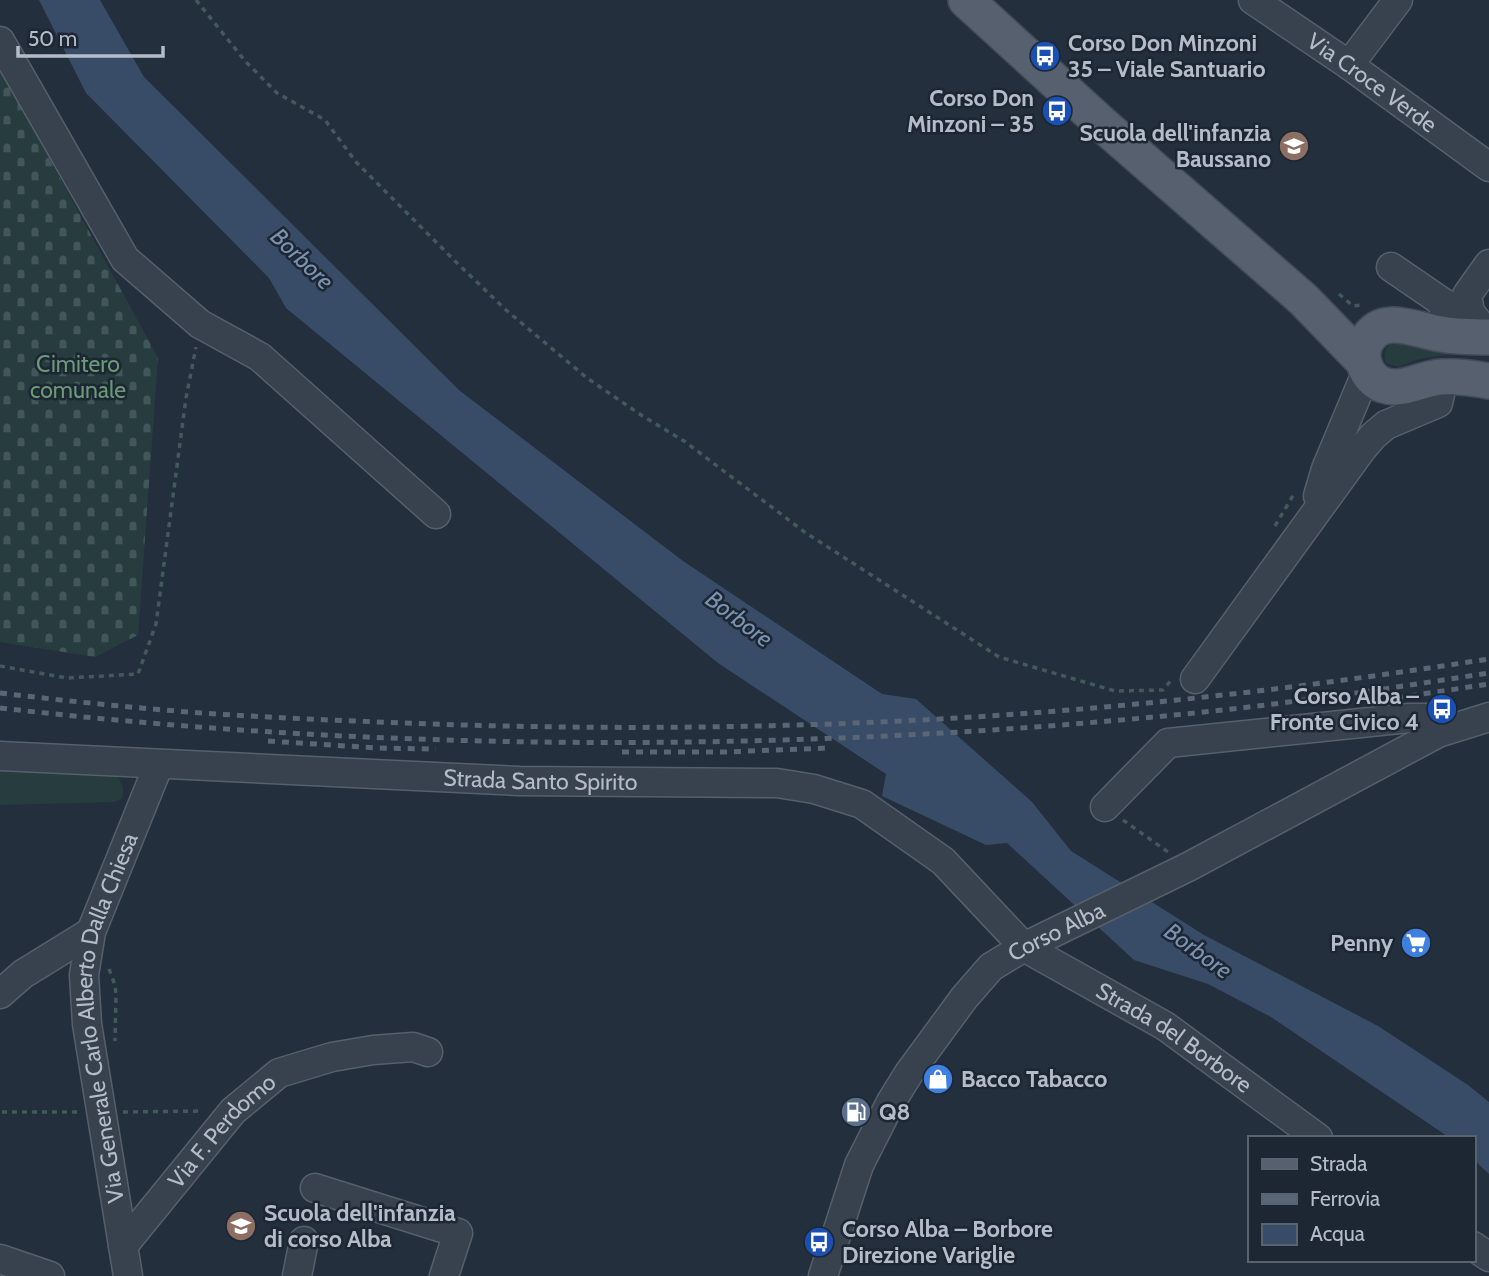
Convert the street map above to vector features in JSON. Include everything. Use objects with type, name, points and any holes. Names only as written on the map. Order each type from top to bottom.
[{"type":"main road","points":[[966,0],[1102,124],[1304,300],[1365,366],[1374,380],[1394,387],[1411,399],[1438,377],[1464,377],[1489,382]]},
{"type":"main road","points":[[1304,300],[1355,317],[1394,324]]},
{"type":"main road","points":[[1365,366],[1363,350],[1367,340],[1383,326],[1440,318],[1462,337],[1485,331]]},
{"type":"street","name":"Via Croce Verde","points":[[1253,0],[1349,65],[1489,167]]},
{"type":"street","points":[[1349,65],[1398,0]]},
{"type":"street","points":[[0,41],[125,259],[200,324],[260,356],[436,513]]},
{"type":"street","points":[[1485,331],[1470,312],[1467,295],[1489,264]]},
{"type":"street","points":[[1391,267],[1440,318]]},
{"type":"street","points":[[1311,519],[1326,469],[1365,366]]},
{"type":"street","points":[[1185,677],[1311,519],[1362,449],[1411,399]]},
{"type":"street","name":"Corso Alba","points":[[823,1276],[859,1165],[891,1102],[984,974],[1004,958],[1051,934],[1177,860],[1438,733],[1489,717]]},
{"type":"street","points":[[1105,807],[1168,743],[1409,718],[1427,718],[1438,733]]},
{"type":"street","name":"Strada Santo Spirito","points":[[0,756],[519,781],[777,783],[814,789],[862,804],[943,861],[1024,947]]},
{"type":"street","name":"Via Generale Carlo Alberto Dalla Chiesa","points":[[128,1276],[87,1024],[84,975],[91,932],[159,764]]},
{"type":"street","points":[[0,994],[23,974],[91,932]]},
{"type":"street","name":"Strada del Borbore","points":[[1024,947],[1165,1026],[1315,1136]]},
{"type":"street","name":"Via F. Perdomo","points":[[123,1246],[233,1111],[279,1073],[332,1057],[373,1050],[413,1047],[428,1052]]},
{"type":"street","points":[[315,1188],[458,1233],[444,1276]]},
{"type":"street","points":[[297,1276],[303,1241]]},
{"type":"street","points":[[0,1259],[50,1276]]},
{"type":"path","points":[[196,0],[246,62],[277,93],[325,120],[356,162],[506,310],[587,377],[684,441],[806,533],[999,657],[1115,691],[1163,690],[1185,677]]},
{"type":"path","points":[[0,666],[67,678],[138,674],[156,624],[186,398],[200,324]]},
{"type":"path","points":[[1274,527],[1296,491]]},
{"type":"path","points":[[1105,807],[1177,860]]},
{"type":"path","points":[[107,964],[115,985],[115,1048]]},
{"type":"path","points":[[0,1111],[0,1117]]},
{"type":"green space","name":"Cimitero comunale","points":[[0,68],[158,358],[138,635],[95,657],[0,642]]},
{"type":"green space","points":[[1392,343],[1453,354],[1419,359],[1398,367],[1386,363],[1385,360],[1386,349]]},
{"type":"green space","points":[[0,761],[116,774],[122,786],[122,799],[113,802],[0,805]]},
{"type":"water","name":"Borbore","points":[[39,0],[100,0],[144,77],[460,391],[683,561],[882,694],[916,699],[1032,802],[1071,851],[1204,935],[1378,1026],[1468,1085],[1489,1102],[1489,1174],[1475,1161],[1475,1136],[1447,1136],[1271,1017],[1208,984],[1134,960],[1007,843],[986,845],[882,796],[886,774],[718,663],[286,308],[269,278],[86,93]]},
{"type":"railway","points":[[0,693],[177,711],[464,725],[652,727],[839,724],[1121,706],[1283,688],[1489,659]]},
{"type":"railway","points":[[0,708],[302,734],[454,740],[759,741],[1063,725],[1214,711],[1489,673]]},
{"type":"railway","points":[[1396,698],[1489,684]]},
{"type":"railway","points":[[268,741],[436,749]]},
{"type":"railway","points":[[622,752],[828,748]]},
{"type":"place","name":"Corso Don Minzoni 35 – Viale Santuario","points":[[1045,56]]},
{"type":"place","name":"Corso Don Minzoni – 35","points":[[1057,111]]},
{"type":"place","name":"Scuola dell'infanzia Baussano","points":[[1294,146]]},
{"type":"place","name":"Corso Alba – Fronte Civico 4","points":[[1442,709]]},
{"type":"place","name":"Penny","points":[[1416,943]]},
{"type":"place","name":"Bacco Tabacco","points":[[938,1079]]},
{"type":"place","name":"Q8","points":[[856,1112]]},
{"type":"place","name":"Scuola dell'infanzia di corso Alba","points":[[241,1226]]},
{"type":"place","name":"Corso Alba – Borbore Direzione Variglie","points":[[819,1242]]}]
